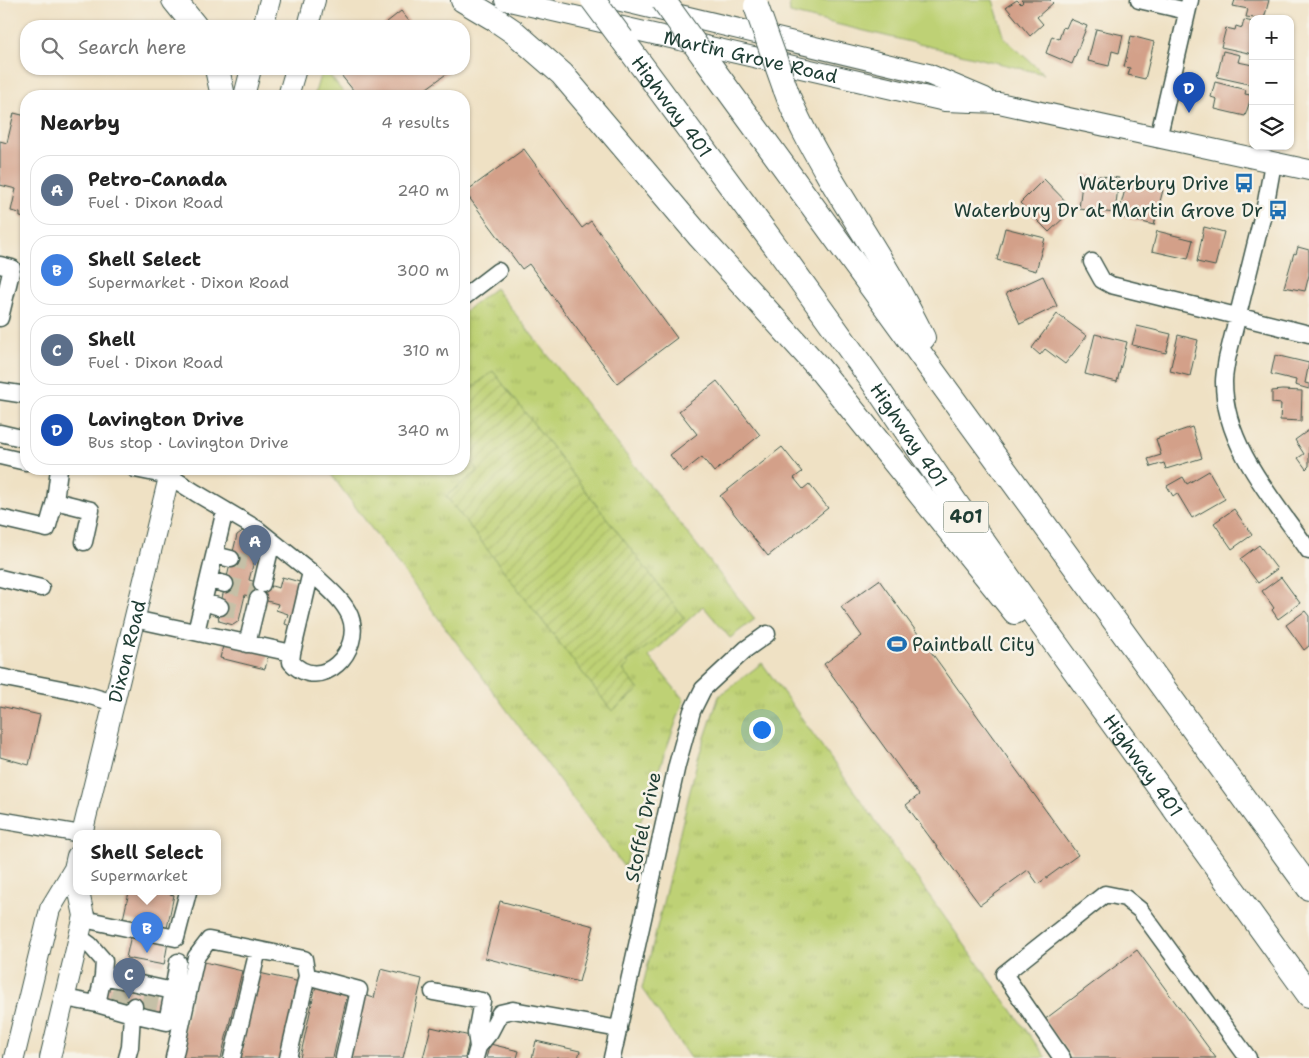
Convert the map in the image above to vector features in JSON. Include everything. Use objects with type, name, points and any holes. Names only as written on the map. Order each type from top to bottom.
[{"type":"highway","points":[[174,0],[190,20]]},
{"type":"highway","points":[[463,0],[495,18],[514,32],[562,74],[700,237],[818,367],[1054,660],[1129,745]]},
{"type":"highway","name":"Highway 401","points":[[593,0],[782,255],[961,510],[1309,995]]},
{"type":"highway","points":[[663,0],[1309,888]]},
{"type":"highway","points":[[755,3],[792,108],[810,143],[906,302],[952,398]]},
{"type":"highway","points":[[218,75],[221,90]]},
{"type":"main road","points":[[264,20],[270,0]]},
{"type":"main road","points":[[310,20],[315,0]]},
{"type":"main road","name":"Martin Grove Road","points":[[505,0],[945,101],[999,103]]},
{"type":"main road","name":"Martin Grove Road","points":[[617,0],[928,74],[999,103],[1158,139],[1309,170]]},
{"type":"main road","points":[[246,90],[249,75]]},
{"type":"main road","points":[[290,90],[294,75]]},
{"type":"main road","name":"Dixon Road","points":[[83,830],[170,475]]},
{"type":"main road","points":[[14,1058],[50,909],[73,872]]},
{"type":"main road","points":[[50,1058],[84,916],[80,895]]},
{"type":"street","points":[[1139,0],[1188,5],[1158,139]]},
{"type":"street","points":[[1273,163],[1268,192],[1227,359],[1224,380],[1226,402],[1231,427],[1242,452],[1309,551]]},
{"type":"street","points":[[1092,262],[1102,280],[1112,285],[1239,315],[1309,334]]},
{"type":"street","points":[[0,265],[12,268],[0,318]]},
{"type":"street","points":[[470,292],[498,271]]},
{"type":"street","points":[[0,391],[20,395]]},
{"type":"street","points":[[0,433],[20,438]]},
{"type":"street","points":[[0,456],[20,461]]},
{"type":"street","points":[[0,518],[47,529],[55,500],[58,475]]},
{"type":"street","points":[[173,475],[257,529],[311,572],[344,605],[350,615],[353,626],[353,638],[340,662],[322,673],[312,674],[297,669],[292,662],[292,653],[311,572]]},
{"type":"street","points":[[55,500],[92,510],[84,542]]},
{"type":"street","points":[[196,632],[225,510]]},
{"type":"street","points":[[248,644],[260,566],[272,541]]},
{"type":"street","points":[[215,555],[231,559]]},
{"type":"street","points":[[0,578],[42,588]]},
{"type":"street","points":[[209,580],[225,584]]},
{"type":"street","points":[[204,602],[220,607]]},
{"type":"street","points":[[134,619],[292,653]]},
{"type":"street","name":"Stoffel Drive","points":[[612,1058],[677,766],[692,711],[703,689],[746,649],[767,634]]},
{"type":"street","points":[[0,677],[78,692],[114,703]]},
{"type":"street","points":[[0,820],[73,832]]},
{"type":"street","points":[[1062,1058],[1004,974],[1105,894],[1125,898],[1140,910],[1248,1058]]},
{"type":"street","points":[[81,928],[176,938],[187,895]]},
{"type":"street","points":[[81,928],[90,945],[104,961],[97,1004]]},
{"type":"street","points":[[174,1058],[196,957],[209,940],[304,960],[307,976],[288,1058]]},
{"type":"street","points":[[232,1058],[258,950]]},
{"type":"street","points":[[103,976],[167,1022],[178,962]]},
{"type":"street","points":[[307,976],[359,990],[344,1058]]},
{"type":"street","points":[[64,998],[97,1004],[173,991]]},
{"type":"street","points":[[433,992],[482,1001],[476,1033],[477,1052]]},
{"type":"street","points":[[127,1058],[130,1047],[135,998]]},
{"type":"street","points":[[477,1052],[500,1013],[513,1010],[619,1029]]},
{"type":"green space","points":[[789,0],[993,0],[1005,39],[1044,74],[790,13]]},
{"type":"green space","points":[[320,75],[330,75],[341,90],[316,90]]},
{"type":"green space","points":[[495,288],[755,619],[730,638],[703,606],[649,657],[684,700],[624,867],[331,475],[470,475],[470,307]]},
{"type":"green space","points":[[493,371],[684,618],[627,662],[629,664],[623,670],[639,690],[612,711],[446,496],[478,471],[470,460],[470,389]]},
{"type":"green space","points":[[762,663],[1046,1058],[690,1058],[642,989],[698,758],[719,696]]},
{"type":"building","points":[[1017,0],[1021,4],[1023,2],[1021,0],[1050,0],[1053,3],[1037,17],[1043,24],[1030,36],[1006,7]]},
{"type":"building","points":[[1235,0],[1269,0],[1265,15],[1249,15],[1249,17],[1246,17],[1248,9],[1233,6]]},
{"type":"building","points":[[401,11],[408,20],[390,20]]},
{"type":"building","points":[[1070,19],[1087,26],[1072,64],[1046,53],[1052,36],[1059,39],[1063,27],[1066,28]]},
{"type":"building","points":[[1244,20],[1249,21],[1249,53],[1221,47],[1226,28],[1235,30],[1236,26],[1242,28]]},
{"type":"building","points":[[1096,29],[1123,35],[1119,53],[1112,51],[1109,66],[1088,61]]},
{"type":"building","points":[[1131,36],[1154,42],[1145,79],[1128,75],[1130,68],[1124,67]]},
{"type":"building","points":[[1223,51],[1240,55],[1238,62],[1249,64],[1249,84],[1217,77]]},
{"type":"building","points":[[341,75],[445,75],[424,90],[353,90]]},
{"type":"building","points":[[1215,82],[1246,90],[1245,94],[1249,95],[1249,104],[1245,116],[1215,109],[1217,99],[1211,97]]},
{"type":"building","points":[[14,113],[20,114],[20,213],[11,211],[16,189],[0,185],[0,141],[7,143]]},
{"type":"building","points":[[524,149],[582,228],[591,221],[677,338],[617,383],[529,264],[522,269],[470,199],[470,188]]},
{"type":"building","points":[[1083,174],[1119,178],[1115,213],[1079,209]]},
{"type":"building","points":[[1044,179],[1073,209],[1049,232],[1020,203]]},
{"type":"building","points":[[1127,182],[1163,190],[1154,225],[1118,216]]},
{"type":"building","points":[[1204,227],[1224,232],[1215,266],[1197,262]]},
{"type":"building","points":[[1005,228],[1045,238],[1036,271],[997,260]]},
{"type":"building","points":[[1157,231],[1193,240],[1188,259],[1152,251]]},
{"type":"building","points":[[1298,247],[1309,250],[1309,275],[1305,291],[1284,287],[1294,253],[1296,254]]},
{"type":"building","points":[[1043,276],[1057,306],[1020,324],[1006,293]]},
{"type":"building","points":[[1057,314],[1087,336],[1065,364],[1045,349],[1040,355],[1032,348]]},
{"type":"building","points":[[1137,326],[1171,334],[1166,353],[1132,345]]},
{"type":"building","points":[[1095,334],[1127,342],[1117,382],[1085,374]]},
{"type":"building","points":[[1178,335],[1198,340],[1190,376],[1170,371]]},
{"type":"building","points":[[1275,355],[1309,363],[1305,383],[1309,384],[1309,389],[1295,385],[1296,380],[1271,374]]},
{"type":"building","points":[[717,381],[760,435],[714,472],[702,457],[683,472],[670,455],[697,434],[679,411]]},
{"type":"building","points":[[1272,391],[1302,391],[1301,421],[1280,420],[1281,404],[1272,403]]},
{"type":"building","points":[[1192,427],[1202,458],[1166,469],[1164,463],[1151,467],[1148,459],[1161,455],[1156,439]]},
{"type":"building","points":[[1309,430],[1309,466],[1306,469],[1298,458],[1304,454],[1295,440]]},
{"type":"building","points":[[782,447],[802,472],[794,478],[803,489],[809,484],[828,508],[768,556],[720,496]]},
{"type":"building","points":[[1209,471],[1225,499],[1192,518],[1177,493],[1173,496],[1167,486],[1183,477],[1187,484]]},
{"type":"building","points":[[1234,509],[1252,535],[1232,549],[1214,523]]},
{"type":"building","points":[[244,530],[260,539],[249,580],[279,588],[282,577],[303,583],[293,627],[285,624],[288,614],[276,610],[278,604],[245,595],[239,621],[233,625],[219,621],[218,615],[237,535]]},
{"type":"building","points":[[1259,545],[1277,569],[1258,583],[1240,559]]},
{"type":"building","points":[[1281,577],[1300,603],[1278,619],[1272,610],[1274,608],[1262,591]]},
{"type":"building","points":[[879,580],[1078,855],[1038,884],[1028,870],[980,905],[906,805],[919,795],[824,664],[862,636],[841,607]]},
{"type":"building","points":[[1305,611],[1309,616],[1309,646],[1304,650],[1286,625]]},
{"type":"building","points":[[224,642],[269,653],[265,669],[220,658]]},
{"type":"building","points":[[0,706],[40,715],[29,765],[0,757]]},
{"type":"building","points":[[128,895],[174,895],[167,928],[123,919]]},
{"type":"building","points":[[500,901],[594,926],[579,982],[485,958]]},
{"type":"building","points":[[131,935],[168,942],[164,965],[126,958]]},
{"type":"building","points":[[1137,950],[1216,1058],[1072,1058],[1044,1020]]},
{"type":"building","points":[[200,961],[242,971],[221,1058],[177,1058]]},
{"type":"building","points":[[381,969],[422,979],[403,1058],[349,1058],[364,995],[374,998]]},
{"type":"building","points":[[259,973],[300,982],[283,1058],[239,1058]]},
{"type":"building","points":[[103,984],[170,997],[166,1013],[100,1000]]},
{"type":"building","points":[[316,985],[348,992],[333,1058],[300,1058]]},
{"type":"building","points":[[431,1027],[470,1036],[465,1058],[423,1058]]},
{"type":"building","points":[[536,1041],[580,1051],[578,1058],[532,1058]]},
{"type":"building","points":[[490,1044],[519,1051],[517,1058],[486,1058]]},
{"type":"tunnel","points":[[231,559],[253,564]]},
{"type":"tunnel","points":[[225,584],[260,593]]},
{"type":"tunnel","points":[[220,607],[241,612]]},
{"type":"tunnel","points":[[118,1003],[121,987]]},
{"type":"tunnel","points":[[148,1009],[152,993]]},
{"type":"place","name":"Lavington Drive","points":[[1189,113]]},
{"type":"place","name":"Waterbury Drive","points":[[1244,183]]},
{"type":"place","name":"Waterbury Dr at Martin Grove Dr","points":[[1278,210]]},
{"type":"place","name":"Petro-Canada","points":[[255,566]]},
{"type":"place","name":"Paintball City","points":[[897,644]]},
{"type":"place","name":"Shell Select","points":[[147,953]]},
{"type":"place","name":"Shell","points":[[129,999]]}]
